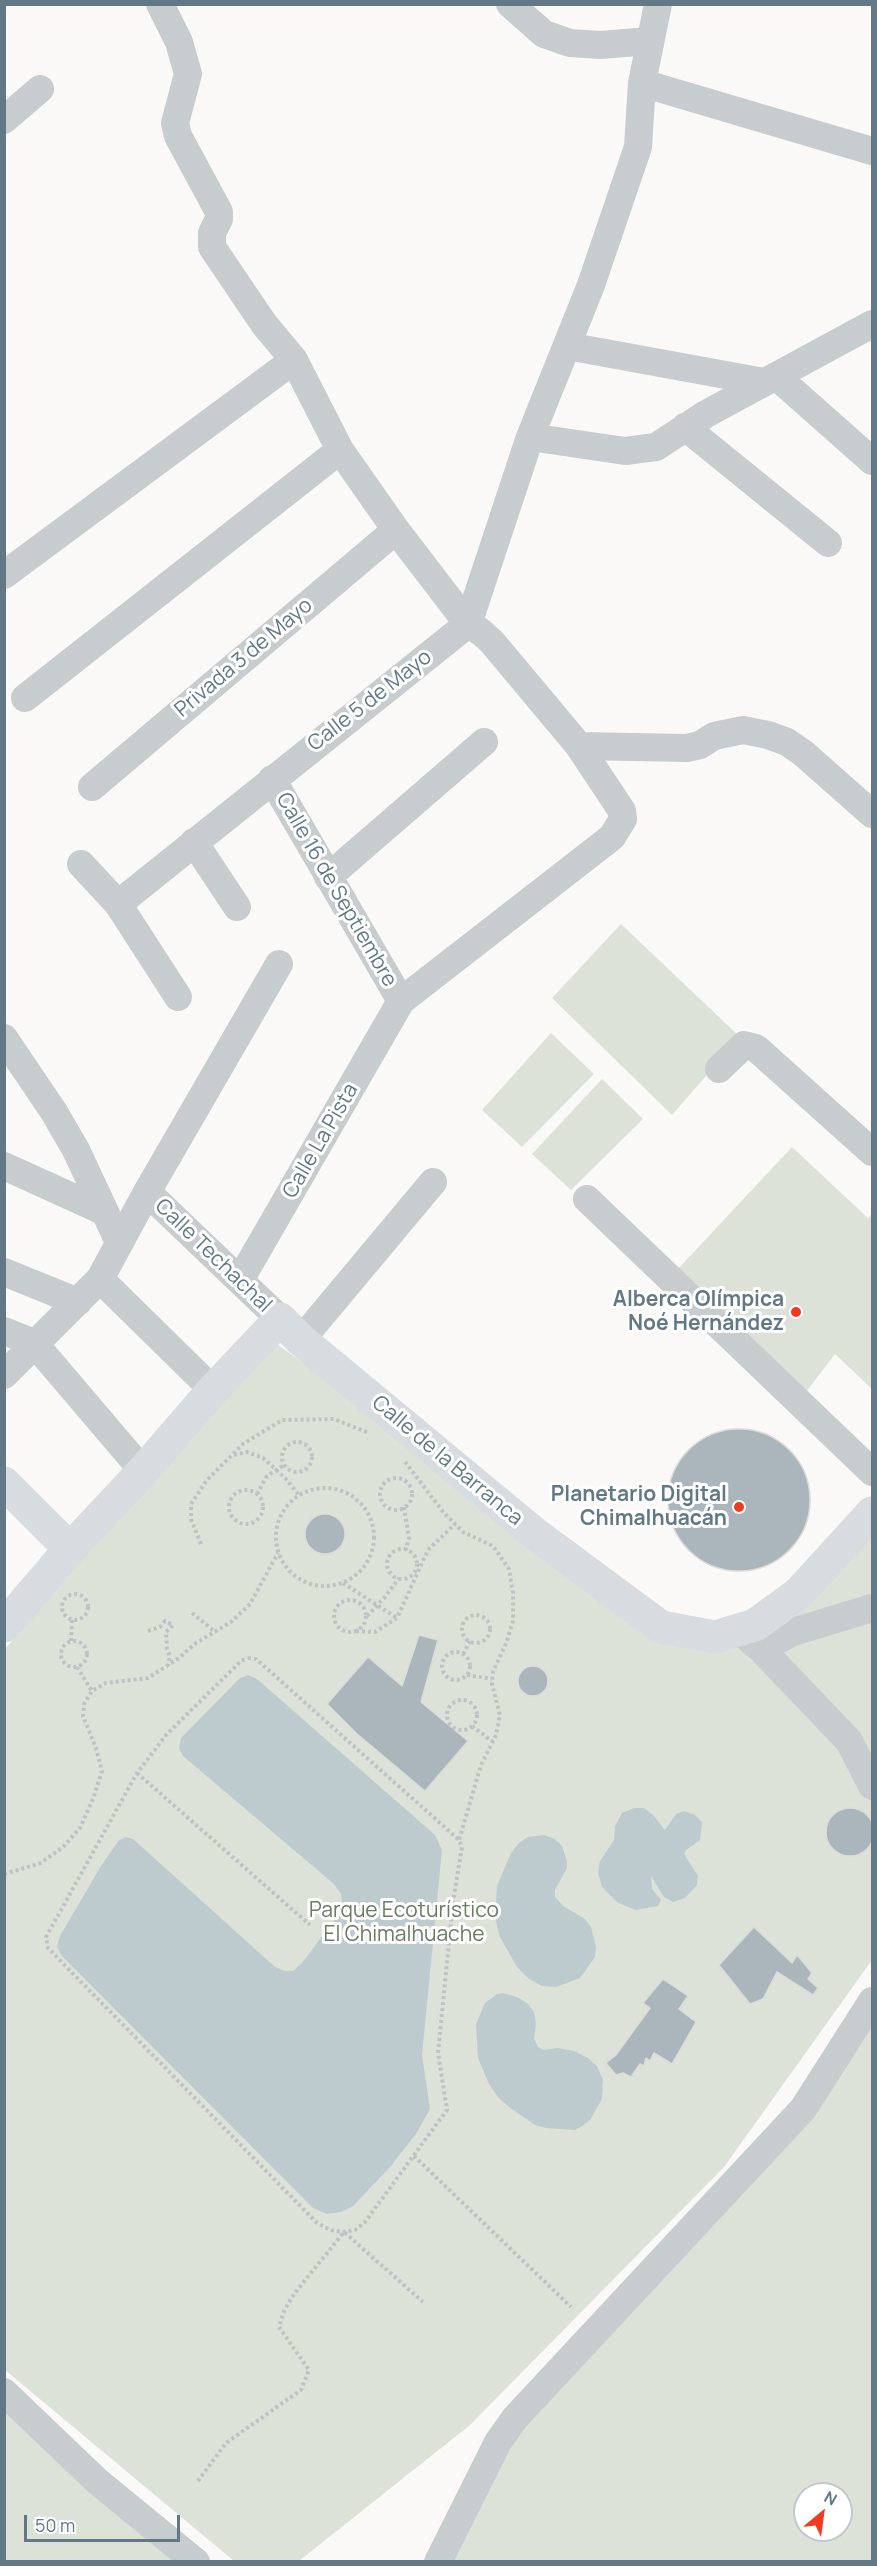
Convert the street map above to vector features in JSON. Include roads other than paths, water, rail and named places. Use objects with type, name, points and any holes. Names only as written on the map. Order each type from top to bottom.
[{"type":"main road","points":[[4,1626],[213,1390],[291,1330]]},
{"type":"main road","name":"Calle de la Barranca","points":[[291,1330],[534,1533],[661,1627],[715,1637],[750,1639],[755,1624],[798,1594],[873,1513]]},
{"type":"main road","points":[[4,1483],[70,1549]]},
{"type":"street","points":[[160,4],[179,42],[188,74],[175,123],[178,136],[219,212],[219,219],[212,233],[212,247],[264,324],[294,360],[340,450],[396,530],[468,624],[492,642],[579,746],[622,811],[623,819],[612,837],[401,1001]]},
{"type":"street","points":[[510,4],[544,34],[570,44],[601,45],[649,41]]},
{"type":"street","points":[[468,624],[530,437],[567,346],[638,147],[642,83],[658,4]]},
{"type":"street","points":[[642,83],[873,151]]},
{"type":"street","points":[[4,120],[40,89]]},
{"type":"street","points":[[530,437],[625,451],[656,447],[685,427],[873,324]]},
{"type":"street","points":[[567,346],[770,379],[873,461]]},
{"type":"street","points":[[4,575],[294,360]]},
{"type":"street","points":[[685,427],[828,543]]},
{"type":"street","points":[[25,698],[340,450]]},
{"type":"street","name":"Privada 3 de Mayo","points":[[92,787],[396,530]]},
{"type":"street","name":"Calle 5 de Mayo","points":[[118,904],[468,624]]},
{"type":"street","points":[[579,746],[687,748],[700,745],[714,736],[743,730],[768,735],[787,742],[803,753],[873,814]]},
{"type":"street","points":[[328,877],[484,742]]},
{"type":"street","name":"Calle 16 de Septiembre","points":[[272,779],[401,1001]]},
{"type":"street","points":[[195,842],[237,907]]},
{"type":"street","points":[[81,864],[118,904],[178,997]]},
{"type":"street","points":[[4,1374],[100,1279],[147,1192],[279,964]]},
{"type":"street","name":"Calle La Pista","points":[[240,1280],[401,1001]]},
{"type":"street","points":[[4,1038],[54,1112],[76,1150],[119,1242]]},
{"type":"street","points":[[719,1069],[744,1045],[756,1048],[873,1152]]},
{"type":"street","points":[[4,1166],[103,1211]]},
{"type":"street","points":[[291,1330],[433,1182]]},
{"type":"street","name":"Calle Techachal","points":[[147,1192],[291,1330]]},
{"type":"street","points":[[588,1199],[873,1472]]},
{"type":"street","points":[[4,1272],[78,1302]]},
{"type":"street","points":[[100,1279],[213,1390]]},
{"type":"street","points":[[4,1331],[34,1343],[143,1471]]},
{"type":"street","points":[[750,1639],[793,1632],[873,1608]]},
{"type":"street","points":[[750,1639],[849,1741],[873,1786]]},
{"type":"street","points":[[438,2562],[498,2442],[515,2418],[803,2109],[873,2001]]},
{"type":"street","points":[[4,2392],[98,2481],[196,2562]]},
{"type":"place","name":"Alberca Olímpica Noé Hernández","points":[[796,1312]]},
{"type":"place","name":"Planetario Digital Chimalhuacán","points":[[739,1507]]},
{"type":"park label","name":"Parque Ecoturístico El Chimalhuache","points":[[404,1923]]}]
